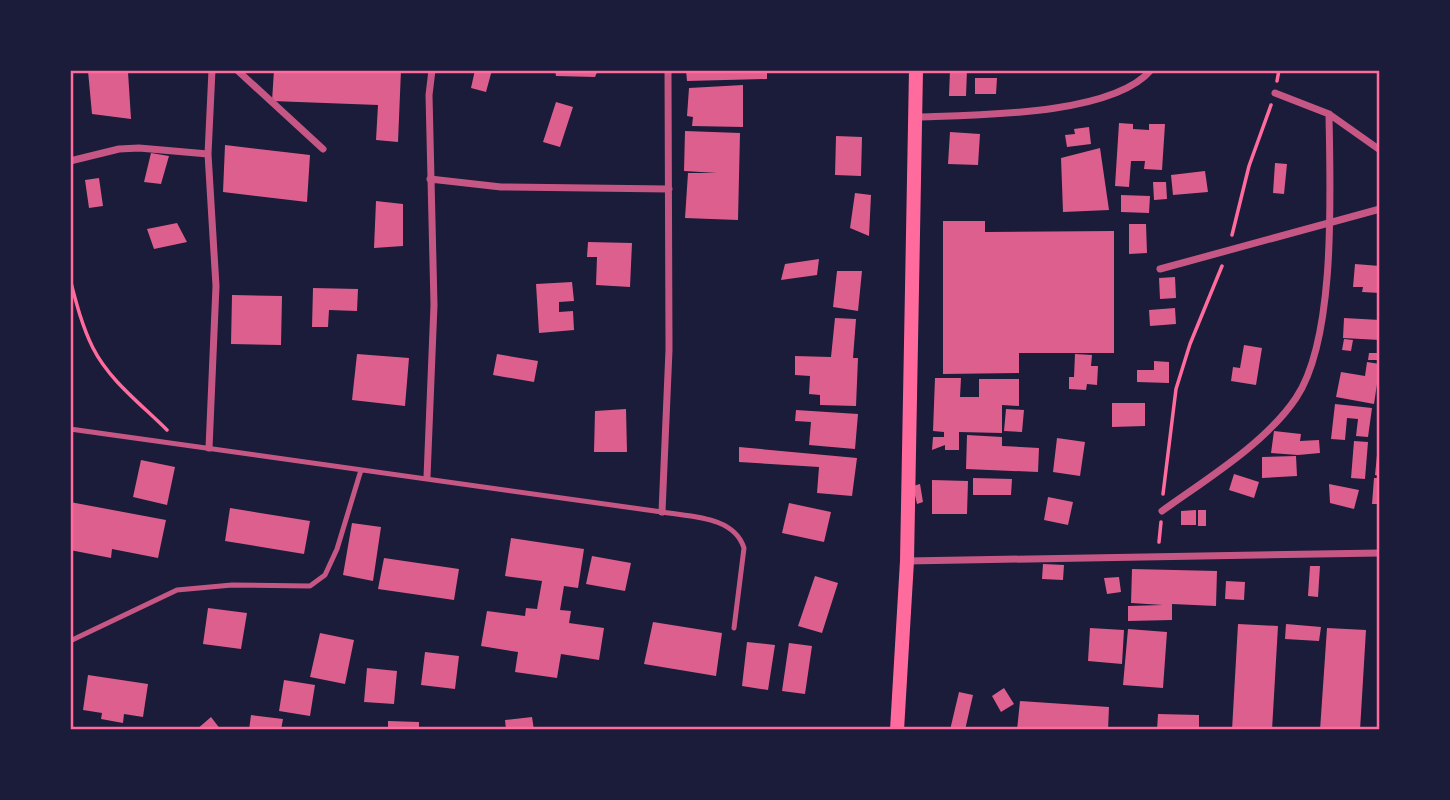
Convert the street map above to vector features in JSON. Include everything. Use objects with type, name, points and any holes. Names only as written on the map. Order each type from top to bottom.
[{"type":"main road","points":[[897,730],[907,561],[916,70]]},
{"type":"street","points":[[209,448],[216,286],[208,154],[212,70]]},
{"type":"street","points":[[237,70],[323,149]]},
{"type":"street","points":[[427,477],[434,305],[430,179],[432,70]]},
{"type":"street","points":[[662,512],[669,350],[668,70]]},
{"type":"street","points":[[917,117],[1013,114],[1106,98],[1142,81],[1151,70]]},
{"type":"street","points":[[1275,93],[1329,114],[1380,150]]},
{"type":"street","points":[[1162,511],[1273,425],[1297,397],[1310,366],[1323,317],[1330,221],[1329,114]]},
{"type":"street","points":[[70,160],[119,149],[139,148],[208,154]]},
{"type":"street","points":[[430,179],[501,187],[668,190]]},
{"type":"street","points":[[1160,269],[1229,248],[1380,209]]},
{"type":"street","points":[[907,561],[1379,551]]},
{"type":"lane","points":[[70,429],[427,477],[662,512],[722,524],[740,535],[744,548],[734,628]]},
{"type":"lane","points":[[70,641],[177,590],[232,585],[310,586],[325,575],[337,549],[361,470]]},
{"type":"path","points":[[1158,555],[1168,436],[1177,389],[1190,344],[1229,248],[1249,166],[1275,93],[1279,70]]},
{"type":"path","points":[[70,279],[81,321],[93,349],[109,373],[180,444]]},
{"type":"building","points":[[274,70],[401,70],[398,142],[376,140],[378,105],[272,101]]},
{"type":"building","points":[[475,70],[492,70],[486,92],[471,88]]},
{"type":"building","points":[[555,70],[598,70],[595,77],[556,76]]},
{"type":"building","points":[[686,70],[767,72],[767,79],[687,81]]},
{"type":"building","points":[[950,70],[967,70],[966,96],[949,96]]},
{"type":"building","points":[[88,71],[128,72],[131,119],[92,114]]},
{"type":"building","points":[[975,78],[997,78],[996,94],[975,94]]},
{"type":"building","points":[[743,85],[743,127],[692,126],[693,117],[687,116],[689,88]]},
{"type":"building","points":[[556,102],[573,107],[560,147],[543,142]]},
{"type":"building","points":[[1119,123],[1133,124],[1133,129],[1149,130],[1149,124],[1165,124],[1162,170],[1144,169],[1145,161],[1131,161],[1129,187],[1115,186]]},
{"type":"building","points":[[1089,127],[1091,144],[1067,147],[1065,135],[1075,134],[1074,129]]},
{"type":"building","points":[[685,131],[740,133],[738,220],[685,218],[688,173],[717,173],[684,171]]},
{"type":"building","points":[[950,132],[980,134],[978,165],[948,164]]},
{"type":"building","points":[[836,136],[862,137],[861,176],[835,175]]},
{"type":"building","points":[[225,145],[310,155],[307,202],[223,192]]},
{"type":"building","points":[[1100,148],[1109,210],[1063,212],[1061,158]]},
{"type":"building","points":[[151,153],[169,156],[161,184],[144,182]]},
{"type":"building","points":[[1275,163],[1287,164],[1284,194],[1273,193]]},
{"type":"building","points":[[1205,171],[1208,192],[1173,195],[1171,175]]},
{"type":"building","points":[[99,178],[103,206],[89,208],[85,180]]},
{"type":"building","points":[[1153,182],[1166,182],[1167,199],[1154,200]]},
{"type":"building","points":[[855,193],[871,195],[869,236],[850,228]]},
{"type":"building","points":[[1121,195],[1150,196],[1149,213],[1121,212]]},
{"type":"building","points":[[376,201],[403,204],[403,246],[374,248]]},
{"type":"building","points":[[943,221],[985,221],[985,232],[1114,231],[1114,353],[1019,353],[1019,373],[943,374]]},
{"type":"building","points":[[177,223],[187,242],[154,249],[147,229]]},
{"type":"building","points":[[1129,224],[1146,224],[1147,253],[1129,254]]},
{"type":"building","points":[[588,242],[632,243],[630,287],[596,285],[597,257],[587,257]]},
{"type":"building","points":[[819,259],[817,275],[781,280],[785,264]]},
{"type":"building","points":[[1355,264],[1380,266],[1380,293],[1362,292],[1363,287],[1353,287]]},
{"type":"building","points":[[837,271],[862,271],[858,311],[833,307]]},
{"type":"building","points":[[1175,277],[1176,298],[1160,299],[1159,278]]},
{"type":"building","points":[[572,282],[574,301],[559,302],[559,312],[573,311],[574,330],[539,333],[536,284]]},
{"type":"building","points":[[313,288],[358,289],[357,311],[329,310],[328,327],[312,327]]},
{"type":"building","points":[[232,295],[282,296],[281,345],[231,344]]},
{"type":"building","points":[[1175,308],[1176,324],[1150,326],[1149,310]]},
{"type":"building","points":[[835,318],[856,319],[853,358],[858,358],[856,406],[820,405],[820,395],[809,394],[810,376],[795,375],[795,356],[831,357]]},
{"type":"building","points":[[1344,318],[1380,320],[1380,340],[1343,338]]},
{"type":"building","points":[[1344,339],[1353,340],[1351,351],[1342,350]]},
{"type":"building","points":[[1244,345],[1262,348],[1256,385],[1231,381],[1233,367],[1240,368]]},
{"type":"building","points":[[1369,353],[1380,353],[1380,360],[1368,360]]},
{"type":"building","points":[[357,354],[409,358],[405,406],[352,400]]},
{"type":"building","points":[[497,354],[538,361],[534,382],[493,375]]},
{"type":"building","points":[[1075,354],[1092,355],[1091,366],[1098,366],[1097,385],[1087,384],[1086,390],[1069,389],[1069,377],[1074,377]]},
{"type":"building","points":[[1154,361],[1169,362],[1169,383],[1137,382],[1137,370],[1154,370]]},
{"type":"building","points":[[1367,362],[1380,364],[1374,404],[1336,397],[1341,372],[1365,376]]},
{"type":"building","points":[[935,378],[961,378],[960,397],[979,397],[979,379],[1019,379],[1019,406],[1002,405],[1002,433],[959,432],[959,450],[945,450],[945,445],[932,450],[933,437],[944,437],[944,432],[933,431]]},
{"type":"building","points":[[1112,403],[1145,403],[1145,426],[1112,427]]},
{"type":"building","points":[[1335,404],[1372,408],[1368,437],[1356,436],[1358,419],[1347,418],[1345,440],[1331,439]]},
{"type":"building","points":[[626,409],[627,452],[594,452],[595,411]]},
{"type":"building","points":[[1006,409],[1024,410],[1022,432],[1004,431]]},
{"type":"building","points":[[796,410],[858,414],[855,449],[809,445],[811,422],[795,421]]},
{"type":"building","points":[[1274,431],[1301,434],[1300,441],[1319,440],[1320,453],[1271,453]]},
{"type":"building","points":[[967,435],[1002,437],[1002,446],[1039,448],[1038,472],[966,469]]},
{"type":"building","points":[[1057,438],[1085,442],[1080,476],[1053,472]]},
{"type":"building","points":[[1354,441],[1368,442],[1365,479],[1351,478]]},
{"type":"building","points":[[1380,445],[1380,476],[1375,475]]},
{"type":"building","points":[[739,447],[857,458],[852,496],[817,493],[819,467],[739,462]]},
{"type":"building","points":[[1296,456],[1297,476],[1262,478],[1262,457]]},
{"type":"building","points":[[141,460],[175,467],[167,505],[133,497]]},
{"type":"building","points":[[1234,474],[1259,482],[1254,498],[1229,490]]},
{"type":"building","points":[[973,478],[1012,479],[1011,495],[973,495]]},
{"type":"building","points":[[1374,478],[1380,478],[1380,504],[1372,504]]},
{"type":"building","points":[[932,480],[968,481],[967,514],[932,514]]},
{"type":"building","points":[[920,484],[923,502],[917,504],[913,486]]},
{"type":"building","points":[[1329,484],[1359,490],[1354,509],[1330,503]]},
{"type":"building","points":[[1048,497],[1073,502],[1068,525],[1044,520]]},
{"type":"building","points":[[70,502],[166,520],[158,558],[112,549],[111,558],[70,550]]},
{"type":"building","points":[[789,503],[831,512],[824,542],[782,533]]},
{"type":"building","points":[[230,508],[310,521],[304,554],[225,541]]},
{"type":"building","points":[[1196,510],[1196,525],[1181,525],[1181,511]]},
{"type":"building","points":[[1198,510],[1206,510],[1206,526],[1198,526]]},
{"type":"building","points":[[352,523],[381,527],[373,581],[343,575]]},
{"type":"building","points":[[511,538],[584,549],[578,588],[564,586],[560,610],[571,611],[569,623],[604,628],[599,660],[561,654],[557,678],[515,672],[518,652],[481,646],[487,611],[525,616],[526,608],[537,609],[542,581],[505,576]]},
{"type":"building","points":[[592,556],[631,563],[625,591],[586,584]]},
{"type":"building","points":[[384,558],[459,569],[454,600],[378,589]]},
{"type":"building","points":[[1043,564],[1064,565],[1063,580],[1042,579]]},
{"type":"building","points":[[1310,566],[1320,566],[1318,597],[1308,596]]},
{"type":"building","points":[[1132,569],[1217,571],[1216,606],[1172,604],[1172,620],[1128,621],[1128,606],[1163,605],[1131,603]]},
{"type":"building","points":[[815,576],[838,583],[822,633],[798,626]]},
{"type":"building","points":[[1119,577],[1121,592],[1107,594],[1104,578]]},
{"type":"building","points":[[1226,581],[1245,582],[1244,600],[1225,599]]},
{"type":"building","points":[[208,608],[247,613],[241,649],[203,644]]},
{"type":"building","points":[[653,622],[722,633],[716,676],[644,664]]},
{"type":"building","points":[[1238,624],[1278,626],[1272,730],[1232,730]]},
{"type":"building","points":[[1286,624],[1321,627],[1319,641],[1285,639]]},
{"type":"building","points":[[1090,628],[1124,630],[1122,664],[1088,661]]},
{"type":"building","points":[[1327,628],[1366,630],[1360,730],[1320,730]]},
{"type":"building","points":[[1128,629],[1167,632],[1163,688],[1123,685]]},
{"type":"building","points":[[320,633],[354,640],[345,684],[310,677]]},
{"type":"building","points":[[747,642],[775,645],[768,690],[742,686]]},
{"type":"building","points":[[789,643],[812,646],[805,694],[782,691]]},
{"type":"building","points":[[425,652],[459,656],[455,689],[421,685]]},
{"type":"building","points":[[367,668],[397,671],[394,704],[364,702]]},
{"type":"building","points":[[88,675],[148,684],[143,717],[124,714],[123,723],[101,719],[102,713],[83,710]]},
{"type":"building","points":[[284,680],[315,685],[310,716],[279,711]]},
{"type":"building","points":[[1004,688],[1014,704],[1001,712],[992,696]]},
{"type":"building","points":[[959,692],[973,695],[965,730],[950,730]]},
{"type":"building","points":[[1020,701],[1109,707],[1108,730],[1017,730]]},
{"type":"building","points":[[1158,714],[1199,715],[1199,730],[1157,730]]},
{"type":"building","points":[[251,715],[283,719],[281,730],[249,730]]},
{"type":"building","points":[[211,717],[221,730],[196,730]]},
{"type":"building","points":[[532,717],[534,730],[506,730],[505,720]]},
{"type":"building","points":[[388,721],[419,722],[419,730],[388,730]]}]
